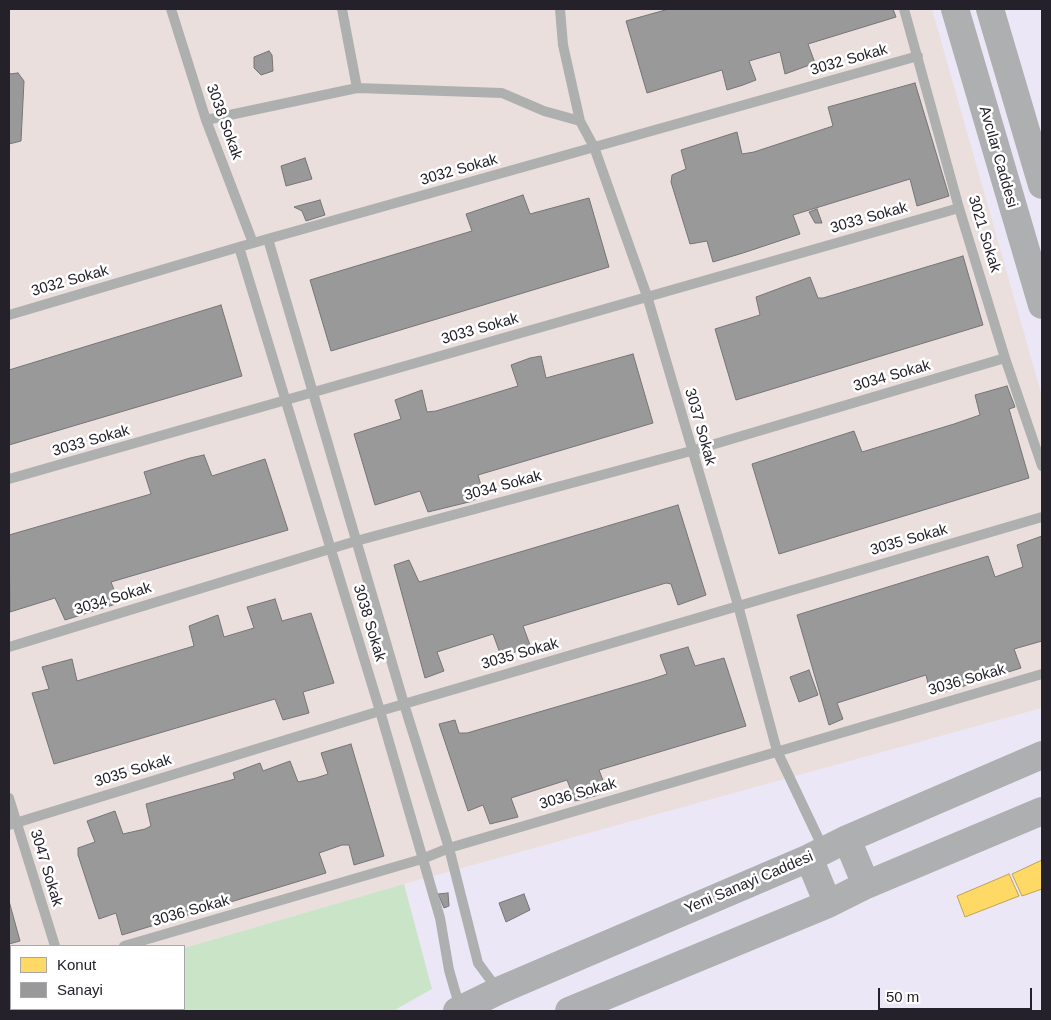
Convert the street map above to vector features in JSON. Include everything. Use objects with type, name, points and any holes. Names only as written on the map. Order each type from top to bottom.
[{"type":"main road","name":"Avcılar Caddesi","points":[[954,9],[1042,305]]},
{"type":"main road","points":[[990,9],[1042,185]]},
{"type":"main road","name":"Yeni Sanayi Caddesi","points":[[459,1011],[503,1001],[826,849],[1042,755]]},
{"type":"main road","points":[[569,1011],[828,904],[866,885],[1042,811]]},
{"type":"main road","points":[[826,849],[866,885]]},
{"type":"main road","points":[[826,849],[828,904]]},
{"type":"lane","name":"3038 Sokak","points":[[171,9],[206,120],[253,243]]},
{"type":"lane","points":[[342,9],[357,88]]},
{"type":"lane","name":"3037 Sokak","points":[[560,9],[563,45],[580,121],[594,147],[647,296],[691,451],[738,605],[777,751],[826,849]]},
{"type":"lane","name":"3021 Sokak","points":[[904,9],[960,208],[1006,358],[1042,466]]},
{"type":"lane","name":"3032 Sokak","points":[[9,314],[253,243],[918,56]]},
{"type":"lane","points":[[206,120],[357,88],[502,93],[544,111],[580,121]]},
{"type":"lane","name":"3033 Sokak","points":[[9,480],[960,208]]},
{"type":"lane","name":"3038 Sokak","points":[[268,239],[404,704],[449,848],[478,963],[503,1001]]},
{"type":"lane","name":"3038 Sokak","points":[[240,247],[380,711],[440,918],[449,970],[459,1011]]},
{"type":"lane","name":"3034 Sokak","points":[[9,647],[331,548],[691,451],[1006,358]]},
{"type":"lane","name":"3035 Sokak","points":[[12,824],[380,711],[1042,517]]},
{"type":"lane","name":"3036 Sokak","points":[[127,945],[422,859],[449,848],[1042,674]]},
{"type":"lane","name":"3047 Sokak","points":[[9,798],[12,824],[54,945]]},
{"type":"shaded area","points":[[9,9],[932,9],[1042,396],[1042,708],[404,884],[185,948],[185,945],[10,945],[9,998]]},
{"type":"green space","points":[[404,884],[432,989],[393,1011],[96,1011],[185,1010],[185,948]]},
{"type":"building: Konut","points":[[1042,860],[1042,889],[1022,896],[1012,874]]},
{"type":"building: Konut","points":[[1009,874],[1019,896],[965,917],[957,896]]},
{"type":"building: Sanayi","points":[[669,9],[893,9],[896,17],[808,44],[815,63],[785,74],[780,52],[749,61],[756,80],[727,90],[722,70],[647,93],[626,21]]},
{"type":"building: Sanayi","points":[[269,51],[272,55],[273,71],[261,75],[254,68],[254,57]]},
{"type":"building: Sanayi","points":[[18,73],[24,81],[21,141],[9,144],[9,74]]},
{"type":"building: Sanayi","points":[[915,83],[949,196],[917,206],[910,179],[793,215],[800,234],[713,262],[707,241],[690,244],[671,182],[672,175],[686,169],[681,150],[737,132],[742,154],[754,152],[833,126],[828,107]]},
{"type":"building: Sanayi","points":[[305,158],[312,179],[286,186],[281,166]]},
{"type":"building: Sanayi","points":[[523,195],[530,214],[589,198],[609,267],[331,351],[310,280],[472,231],[466,214]]},
{"type":"building: Sanayi","points":[[320,200],[325,215],[306,221],[302,211],[294,207]]},
{"type":"building: Sanayi","points":[[817,209],[822,223],[815,223],[809,212]]},
{"type":"building: Sanayi","points":[[963,256],[983,325],[736,400],[715,329],[760,315],[756,297],[810,277],[818,298],[823,298]]},
{"type":"building: Sanayi","points":[[221,305],[242,376],[9,445],[9,370]]},
{"type":"building: Sanayi","points":[[633,354],[653,423],[478,475],[484,496],[469,502],[428,512],[420,491],[375,505],[354,434],[401,419],[395,400],[422,390],[427,412],[436,411],[518,386],[511,365],[530,358],[541,356],[546,378]]},
{"type":"building: Sanayi","points":[[1007,386],[1015,407],[1009,409],[1029,478],[779,554],[752,464],[854,431],[862,452],[954,424],[980,415],[975,395]]},
{"type":"building: Sanayi","points":[[204,455],[212,476],[265,459],[288,530],[111,582],[119,603],[65,620],[55,598],[10,612],[9,535],[151,494],[144,472]]},
{"type":"building: Sanayi","points":[[678,505],[706,595],[678,605],[671,584],[666,583],[523,626],[530,645],[525,649],[501,656],[493,634],[437,652],[444,671],[425,678],[394,565],[409,560],[419,582]]},
{"type":"building: Sanayi","points":[[1042,536],[1042,641],[1014,649],[1021,668],[931,695],[926,675],[837,703],[843,719],[829,725],[797,615],[988,556],[995,577],[1023,567],[1017,545]]},
{"type":"building: Sanayi","points":[[275,599],[282,621],[311,613],[334,683],[303,692],[309,713],[283,720],[275,699],[54,764],[32,693],[49,689],[42,667],[72,659],[77,681],[194,646],[189,626],[218,615],[224,637],[254,628],[247,607]]},
{"type":"building: Sanayi","points":[[688,647],[695,666],[724,658],[746,726],[599,770],[607,791],[595,796],[575,801],[567,780],[511,798],[518,817],[490,824],[483,805],[468,811],[439,724],[455,720],[459,733],[467,733],[652,679],[667,674],[660,655]]},
{"type":"building: Sanayi","points":[[809,670],[818,695],[799,702],[790,677]]},
{"type":"building: Sanayi","points":[[351,744],[384,856],[354,865],[349,845],[342,845],[319,853],[326,873],[122,935],[116,913],[99,919],[78,855],[78,848],[95,842],[87,821],[115,811],[123,834],[145,829],[151,826],[146,804],[235,779],[233,773],[260,763],[263,771],[290,761],[298,782],[316,778],[328,774],[321,753]]},
{"type":"building: Sanayi","points":[[448,893],[449,906],[444,908],[438,894]]},
{"type":"building: Sanayi","points":[[524,894],[530,910],[506,922],[499,903]]},
{"type":"building: Sanayi","points":[[9,901],[20,941],[9,944]]}]
